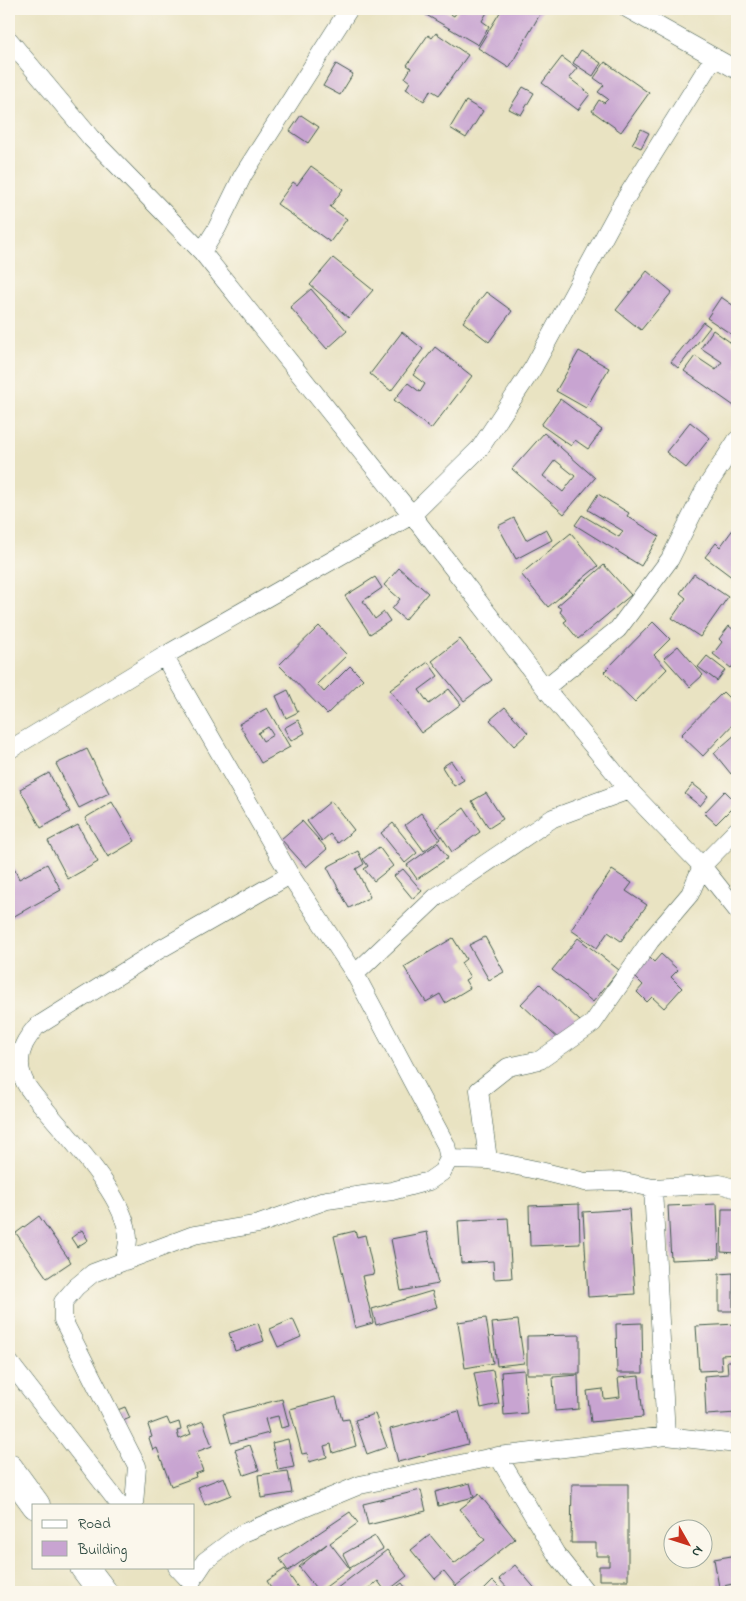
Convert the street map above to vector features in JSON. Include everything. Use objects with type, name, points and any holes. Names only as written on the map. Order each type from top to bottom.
[{"type":"highway","points":[[9,1468],[35,1504]]},
{"type":"highway","points":[[85,1568],[103,1592]]},
{"type":"street","points":[[202,252],[217,228],[243,175],[349,9]]},
{"type":"street","points":[[628,9],[737,70]]},
{"type":"street","points":[[9,40],[91,138],[202,252],[412,515],[544,688],[629,790],[702,866],[737,910]]},
{"type":"street","points":[[9,750],[164,656],[412,515],[480,448],[532,368],[622,204],[714,57]]},
{"type":"street","points":[[544,688],[618,629],[670,559],[704,491],[737,440]]},
{"type":"street","points":[[134,1504],[137,1466],[63,1320],[63,1302],[76,1287],[93,1273],[194,1235],[259,1224],[327,1200],[392,1191],[429,1181],[442,1172],[449,1159],[446,1145],[355,974],[290,874],[164,656]]},
{"type":"street","points":[[355,974],[436,897],[553,818],[629,790]]},
{"type":"street","points":[[488,1160],[479,1090],[508,1067],[540,1060],[593,1023],[650,941],[690,894],[702,866],[737,830]]},
{"type":"street","points":[[125,1261],[128,1238],[124,1220],[114,1197],[83,1154],[24,1084],[19,1064],[23,1044],[36,1027],[156,951],[290,874]]},
{"type":"street","points":[[449,1159],[488,1160],[585,1182],[620,1181],[653,1188],[720,1184],[737,1189]]},
{"type":"street","points":[[653,1188],[666,1436]]},
{"type":"street","points":[[9,1362],[119,1504]]},
{"type":"street","points":[[178,1568],[191,1587],[205,1561],[240,1534],[360,1485],[498,1456],[666,1436],[737,1444]]},
{"type":"street","points":[[498,1456],[556,1554],[586,1592]]},
{"type":"building","points":[[416,9],[442,9],[454,16],[459,9],[489,9],[482,21],[489,26],[478,45]]},
{"type":"building","points":[[502,9],[543,9],[509,68],[478,48]]},
{"type":"building","points":[[436,33],[468,55],[439,95],[431,90],[424,101],[406,89],[410,82],[405,78],[411,68],[407,65],[428,35],[432,38]]},
{"type":"building","points":[[581,50],[601,63],[593,76],[573,63]]},
{"type":"building","points":[[562,57],[577,68],[569,78],[590,94],[578,110],[542,83]]},
{"type":"building","points":[[605,62],[649,93],[621,132],[592,111],[599,100],[604,103],[608,99],[598,92],[604,85],[594,78]]},
{"type":"building","points":[[336,64],[353,74],[340,95],[323,86]]},
{"type":"building","points":[[523,87],[534,93],[521,115],[509,109]]},
{"type":"building","points":[[466,101],[483,111],[466,138],[450,128]]},
{"type":"building","points":[[301,115],[319,127],[308,143],[290,131]]},
{"type":"building","points":[[641,129],[649,133],[641,148],[632,144]]},
{"type":"building","points":[[311,166],[343,189],[330,207],[347,219],[330,242],[277,204],[293,182],[297,185]]},
{"type":"building","points":[[333,258],[373,290],[349,318],[310,285]]},
{"type":"building","points":[[647,271],[672,292],[641,330],[616,310]]},
{"type":"building","points":[[311,289],[347,331],[327,349],[290,307]]},
{"type":"building","points":[[486,292],[512,311],[489,342],[463,322]]},
{"type":"building","points":[[721,297],[737,308],[737,338],[707,318]]},
{"type":"building","points":[[703,322],[710,327],[678,368],[671,362]]},
{"type":"building","points":[[713,330],[737,347],[737,408],[684,371],[695,356],[716,370],[722,362],[701,348]]},
{"type":"building","points":[[402,332],[423,349],[391,391],[370,374]]},
{"type":"building","points":[[435,347],[472,376],[431,429],[394,400],[408,383],[420,392],[425,384],[413,375]]},
{"type":"building","points":[[579,351],[609,368],[586,408],[556,391]]},
{"type":"building","points":[[560,399],[602,430],[588,449],[575,440],[571,446],[541,425]]},
{"type":"building","points":[[690,422],[710,438],[686,468],[666,452]]},
{"type":"building","points":[[544,433],[595,478],[564,514],[512,469]],"holes":[[[555,460],[575,476],[563,492],[543,476]]]},
{"type":"building","points":[[598,494],[629,513],[627,516],[659,536],[641,566],[575,525],[582,515],[619,537],[623,531],[588,510]]},
{"type":"building","points":[[514,518],[526,540],[546,529],[552,540],[516,559],[498,526]]},
{"type":"building","points":[[737,524],[737,581],[705,557],[716,543],[720,547]]},
{"type":"building","points":[[571,533],[598,566],[548,607],[521,574]]},
{"type":"building","points":[[604,565],[631,595],[578,639],[564,622],[567,620],[560,612],[562,609],[557,606]]},
{"type":"building","points":[[399,568],[428,593],[405,620],[392,609],[400,599],[384,585]]},
{"type":"building","points":[[694,574],[728,597],[700,637],[672,618],[686,598],[680,593]]},
{"type":"building","points":[[375,577],[382,588],[363,601],[375,619],[384,612],[390,621],[370,634],[345,596]]},
{"type":"building","points":[[653,622],[670,639],[654,655],[667,669],[635,702],[604,672]]},
{"type":"building","points":[[319,626],[347,655],[317,684],[324,692],[350,666],[363,679],[327,714],[279,665]]},
{"type":"building","points":[[729,626],[735,631],[737,629],[737,661],[731,668],[713,654],[722,642],[719,639]]},
{"type":"building","points":[[460,639],[492,680],[464,701],[432,661]]},
{"type":"building","points":[[678,646],[703,675],[690,687],[664,658]]},
{"type":"building","points":[[707,656],[725,670],[717,681],[698,667]]},
{"type":"building","points":[[428,662],[438,676],[419,690],[429,704],[449,689],[461,704],[421,733],[390,690]]},
{"type":"building","points":[[288,690],[298,712],[286,718],[276,696]]},
{"type":"building","points":[[723,692],[737,706],[737,720],[703,756],[681,735]]},
{"type":"building","points":[[505,707],[528,733],[514,746],[490,720]]},
{"type":"building","points":[[267,708],[290,747],[261,763],[239,724]],"holes":[[[268,727],[273,735],[263,741],[258,733]]]},
{"type":"building","points":[[298,720],[305,733],[291,741],[284,728]]},
{"type":"building","points":[[737,733],[737,769],[731,774],[714,753]]},
{"type":"building","points":[[87,749],[109,793],[79,808],[56,764]]},
{"type":"building","points":[[451,761],[464,780],[454,786],[442,767]]},
{"type":"building","points":[[49,773],[70,812],[41,828],[20,789]]},
{"type":"building","points":[[693,784],[708,796],[700,806],[685,794]]},
{"type":"building","points":[[725,791],[737,803],[716,824],[704,813]]},
{"type":"building","points":[[486,793],[503,819],[489,828],[472,801]]},
{"type":"building","points":[[331,801],[354,830],[338,843],[330,834],[322,841],[307,821]]},
{"type":"building","points":[[112,802],[135,841],[108,857],[85,818]]},
{"type":"building","points":[[464,808],[480,832],[452,852],[436,828]]},
{"type":"building","points":[[421,813],[440,839],[424,851],[405,825]]},
{"type":"building","points":[[302,821],[327,849],[306,867],[281,839]]},
{"type":"building","points":[[393,823],[417,853],[405,863],[381,833]]},
{"type":"building","points":[[78,825],[98,862],[68,879],[48,841]]},
{"type":"building","points":[[438,843],[448,858],[417,879],[407,865]]},
{"type":"building","points":[[379,847],[393,866],[374,881],[364,869],[368,866],[363,859]]},
{"type":"building","points":[[358,851],[364,864],[356,869],[370,897],[349,908],[327,867]]},
{"type":"building","points":[[47,864],[61,890],[9,919],[9,871],[14,868],[19,879]]},
{"type":"building","points":[[403,869],[422,891],[413,899],[394,876]]},
{"type":"building","points":[[612,870],[632,883],[626,891],[647,905],[621,941],[608,932],[597,948],[571,930]]},
{"type":"building","points":[[485,937],[504,972],[489,980],[469,945]]},
{"type":"building","points":[[453,938],[466,959],[461,963],[470,977],[465,980],[470,988],[445,1003],[440,994],[426,1002],[404,967]]},
{"type":"building","points":[[578,938],[619,970],[593,1002],[552,970]]},
{"type":"building","points":[[661,954],[678,970],[671,977],[682,988],[664,1008],[652,997],[647,1002],[637,992],[643,985],[632,974],[649,957],[654,962]]},
{"type":"building","points":[[540,984],[580,1021],[562,1042],[521,1004]]},
{"type":"building","points":[[579,1204],[580,1244],[530,1246],[529,1206]]},
{"type":"building","points":[[717,1204],[719,1258],[671,1260],[668,1206]]},
{"type":"building","points":[[629,1209],[635,1294],[588,1297],[583,1212]]},
{"type":"building","points":[[722,1209],[737,1209],[737,1253],[721,1252]]},
{"type":"building","points":[[39,1216],[71,1262],[47,1278],[16,1233]]},
{"type":"building","points":[[508,1218],[512,1278],[494,1279],[493,1261],[461,1263],[458,1221]]},
{"type":"building","points":[[82,1230],[88,1240],[77,1247],[71,1238]]},
{"type":"building","points":[[355,1231],[357,1237],[365,1235],[374,1274],[362,1276],[373,1323],[355,1328],[334,1236]]},
{"type":"building","points":[[427,1232],[438,1284],[401,1291],[391,1239]]},
{"type":"building","points":[[733,1273],[733,1311],[719,1311],[719,1274]]},
{"type":"building","points":[[432,1291],[437,1307],[376,1325],[372,1309]]},
{"type":"building","points":[[486,1318],[493,1363],[465,1368],[458,1322]]},
{"type":"building","points":[[293,1319],[301,1337],[278,1347],[270,1329]]},
{"type":"building","points":[[518,1320],[524,1363],[497,1366],[492,1323]]},
{"type":"building","points":[[258,1323],[264,1341],[235,1351],[229,1333]]},
{"type":"building","points":[[642,1323],[643,1373],[617,1373],[616,1324]]},
{"type":"building","points":[[737,1324],[737,1354],[721,1355],[722,1370],[699,1371],[696,1326]]},
{"type":"building","points":[[580,1335],[580,1374],[527,1374],[527,1336]]},
{"type":"building","points":[[727,1361],[737,1361],[737,1413],[706,1415],[704,1376],[728,1374]]},
{"type":"building","points":[[493,1370],[499,1404],[481,1408],[474,1373]]},
{"type":"building","points":[[524,1370],[527,1413],[504,1415],[501,1372]]},
{"type":"building","points":[[578,1375],[579,1409],[555,1411],[553,1377]]},
{"type":"building","points":[[639,1376],[643,1417],[591,1422],[587,1391],[603,1389],[604,1399],[620,1397],[618,1378]]},
{"type":"building","points":[[336,1397],[342,1420],[349,1419],[356,1446],[333,1453],[331,1444],[324,1446],[327,1457],[309,1462],[307,1453],[302,1454],[290,1409]]},
{"type":"building","points":[[282,1399],[289,1426],[281,1428],[278,1416],[265,1419],[269,1433],[231,1443],[223,1414]]},
{"type":"building","points":[[125,1407],[130,1418],[120,1422],[115,1411]]},
{"type":"building","points":[[459,1411],[468,1444],[398,1462],[390,1429]]},
{"type":"building","points":[[375,1414],[387,1447],[367,1454],[355,1420]]},
{"type":"building","points":[[167,1418],[170,1425],[179,1422],[181,1430],[177,1431],[179,1439],[191,1434],[188,1427],[203,1421],[212,1446],[196,1452],[203,1471],[195,1474],[196,1477],[171,1486],[157,1448],[153,1450],[149,1438],[152,1437],[148,1425]]},
{"type":"building","points":[[288,1439],[294,1467],[278,1470],[272,1443]]},
{"type":"building","points":[[250,1445],[259,1470],[244,1475],[235,1450]]},
{"type":"building","points":[[288,1471],[292,1493],[261,1498],[258,1475]]},
{"type":"building","points":[[224,1477],[231,1495],[205,1505],[198,1487]]},
{"type":"building","points":[[470,1483],[474,1497],[438,1506],[435,1492]]},
{"type":"building","points":[[572,1484],[628,1484],[628,1580],[599,1580],[599,1566],[609,1566],[609,1556],[596,1556],[596,1543],[571,1543]]},
{"type":"building","points":[[421,1490],[426,1511],[368,1525],[363,1504]]},
{"type":"building","points":[[479,1494],[515,1539],[456,1586],[444,1571],[435,1579],[411,1550],[430,1535],[454,1564],[485,1540],[460,1509]]},
{"type":"building","points":[[350,1512],[358,1523],[330,1543],[350,1569],[319,1592],[299,1567],[327,1544],[288,1571],[280,1559]]},
{"type":"building","points":[[375,1536],[383,1549],[350,1568],[343,1554]]},
{"type":"building","points":[[387,1550],[407,1576],[386,1592],[378,1581],[363,1592],[332,1592]]},
{"type":"building","points":[[737,1555],[737,1583],[719,1587],[714,1559]]},
{"type":"building","points":[[515,1565],[538,1592],[511,1592],[499,1579]]},
{"type":"building","points":[[285,1569],[301,1592],[274,1592],[267,1581]]},
{"type":"building","points":[[493,1581],[501,1589],[499,1592],[482,1592]]},
{"type":"building","points":[[402,1583],[409,1592],[390,1592]]}]
